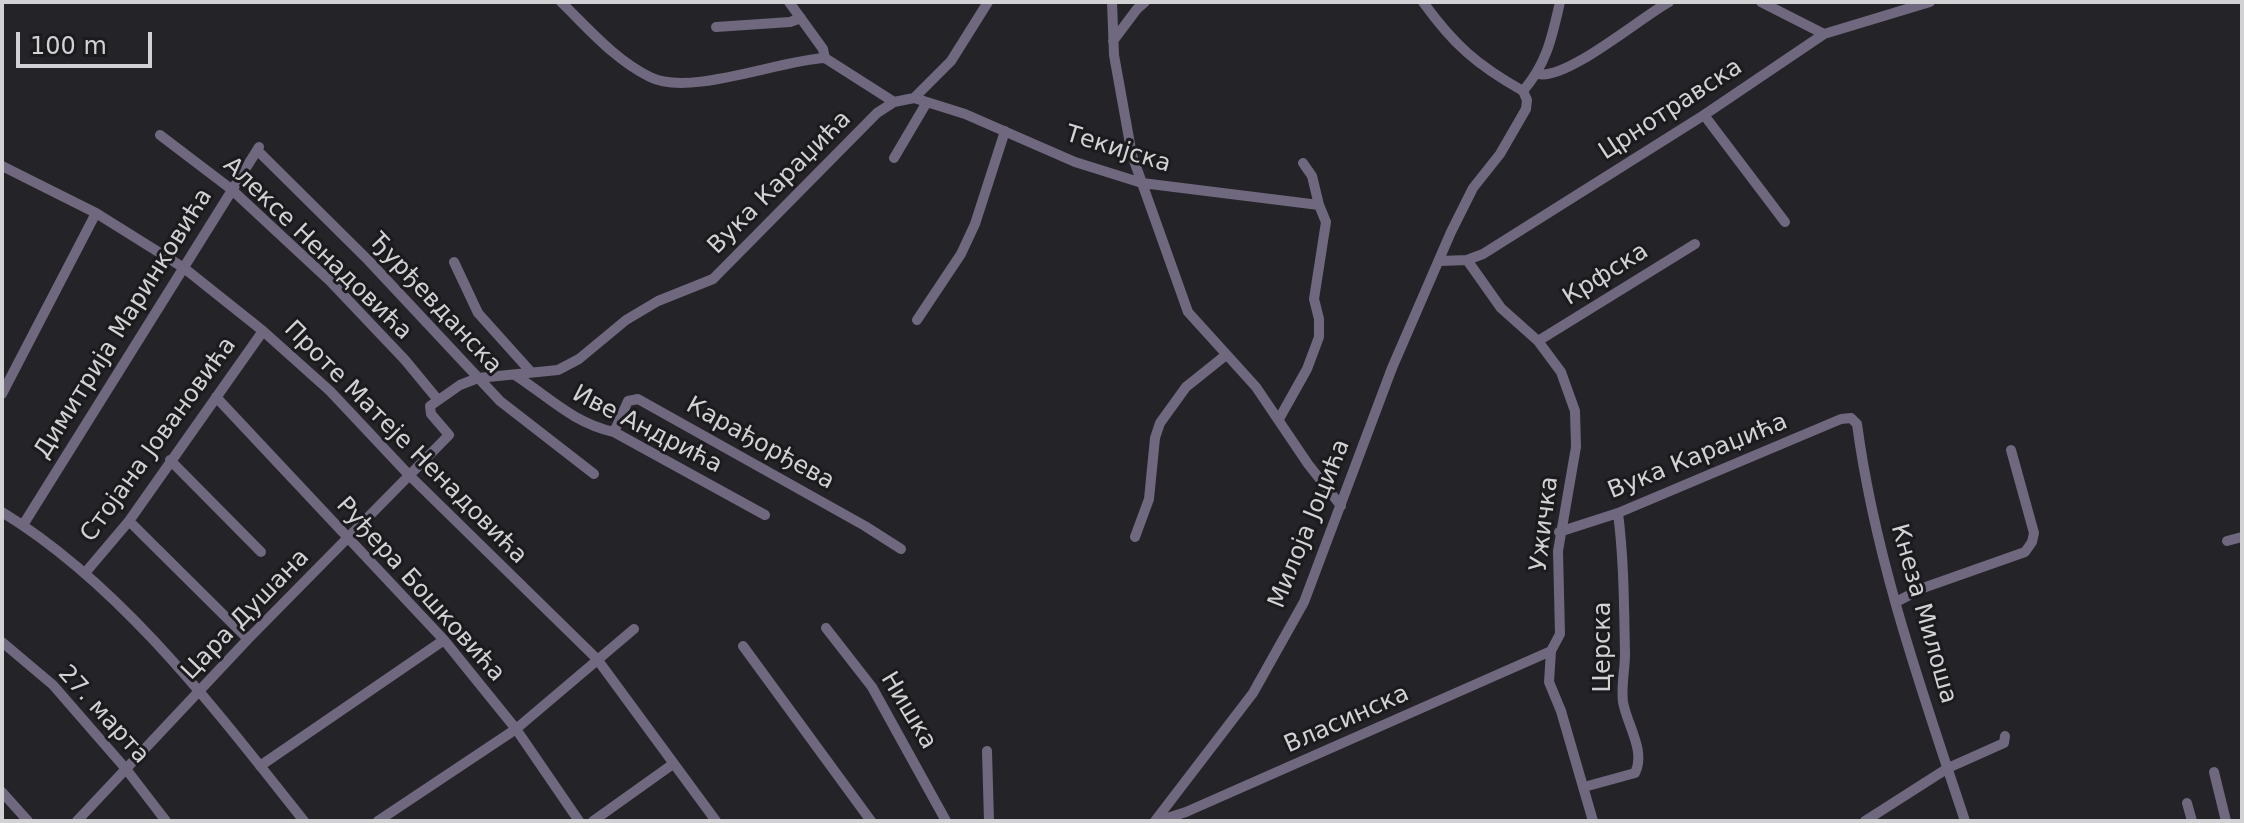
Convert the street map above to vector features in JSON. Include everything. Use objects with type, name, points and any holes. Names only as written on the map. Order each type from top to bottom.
[{"type":"street","points":[[561,2],[616,56],[652,79],[704,81],[825,58],[894,102],[914,98],[951,61],[988,2]]},
{"type":"street","points":[[789,2],[823,49],[825,58]]},
{"type":"street","points":[[1112,2],[1113,41],[1132,155],[1188,312],[1256,387],[1308,464],[1341,506]]},
{"type":"street","points":[[1113,41],[1145,2]]},
{"type":"street","points":[[1423,2],[1467,55],[1523,91],[1538,74],[1545,58],[1560,2]]},
{"type":"street","points":[[1538,74],[1545,76],[1580,62],[1669,2]]},
{"type":"street","points":[[1761,2],[1824,34]]},
{"type":"street","name":"Црнотравска","points":[[1440,261],[1467,260],[1530,226],[1824,34],[1930,2]]},
{"type":"street","points":[[716,27],[762,25],[801,18]]},
{"type":"street","name":"Милоја Јоцића","points":[[1156,821],[1253,693],[1304,602],[1392,368],[1473,188],[1500,154],[1526,109],[1527,100],[1523,91]]},
{"type":"street","name":"Текијска","points":[[914,98],[1005,131],[1075,162],[1142,183],[1319,205]]},
{"type":"street","name":"Вука Караџића","points":[[438,400],[460,385],[478,378],[558,370],[579,359],[626,320],[658,301],[713,279],[877,113],[894,102]]},
{"type":"street","points":[[894,158],[927,102]]},
{"type":"street","points":[[1704,115],[1785,222]]},
{"type":"street","points":[[917,320],[966,244],[1005,131]]},
{"type":"street","name":"Алексе Ненадовића","points":[[160,135],[231,189],[330,281],[405,360],[438,400]]},
{"type":"street","name":"Димитрија Маринковића","points":[[23,525],[259,148]]},
{"type":"street","name":"Ђурђевданска","points":[[259,148],[500,401],[594,474]]},
{"type":"street","points":[[1279,419],[1307,369],[1319,337],[1314,299],[1326,222],[1312,176],[1303,163]]},
{"type":"street","name":"Проте Матеје Ненадовића","points":[[2,166],[96,213],[184,268],[263,331],[330,391],[409,475],[597,659],[716,821]]},
{"type":"street","points":[[2,394],[96,213]]},
{"type":"street","name":"Крфска","points":[[1538,341],[1695,244]]},
{"type":"street","name":"Ужичка","points":[[1467,260],[1501,308],[1538,341],[1561,372],[1575,411],[1576,447],[1559,532],[1560,634],[1551,651],[1549,682],[1561,711],[1593,821]]},
{"type":"street","points":[[454,262],[478,313],[531,372]]},
{"type":"street","name":"Стојана Јовановића","points":[[85,573],[129,521],[263,331]]},
{"type":"street","points":[[1135,537],[1149,499],[1155,438],[1160,423],[1186,387],[1226,355]]},
{"type":"street","name":"Иве Андрића","points":[[515,375],[561,411],[614,432],[765,515]]},
{"type":"street","name":"Руђера Бошковића","points":[[216,397],[444,640],[516,729],[579,821]]},
{"type":"street","name":"Карађорђева","points":[[614,432],[628,401],[638,399],[852,518],[901,549]]},
{"type":"street","name":"Цара Душана","points":[[77,821],[248,639],[449,435],[429,408],[438,400]]},
{"type":"street","name":"Вука Караџића","points":[[1559,532],[1618,513],[1841,419],[1851,418]]},
{"type":"street","name":"Кнеза Милоша","points":[[1851,418],[1857,424],[1866,482],[1896,602],[1965,821]]},
{"type":"street","points":[[1896,602],[1923,588],[2025,552],[2034,533],[2011,450]]},
{"type":"street","points":[[170,460],[261,552]]},
{"type":"street","points":[[2,512],[85,573],[199,692],[304,821]]},
{"type":"street","name":"Церска","points":[[1584,787],[1635,773],[1640,759],[1623,705],[1624,554],[1618,513]]},
{"type":"street","points":[[129,521],[248,639]]},
{"type":"street","points":[[2227,541],[2242,537]]},
{"type":"street","name":"Нишка","points":[[826,628],[872,687],[946,821]]},
{"type":"street","points":[[378,821],[516,729],[634,629]]},
{"type":"street","points":[[260,766],[444,640]]},
{"type":"street","name":"27. марта","points":[[2,642],[53,685],[126,769],[166,821]]},
{"type":"street","points":[[743,646],[871,821]]},
{"type":"street","name":"Власинска","points":[[1156,821],[1186,812],[1551,651]]},
{"type":"street","points":[[1865,821],[1948,768],[2004,743],[2005,736]]},
{"type":"street","points":[[987,751],[989,821]]},
{"type":"street","points":[[593,821],[673,764]]},
{"type":"street","points":[[2214,772],[2226,821]]},
{"type":"street","points":[[2,792],[28,821]]},
{"type":"street","points":[[2187,803],[2192,821]]}]
